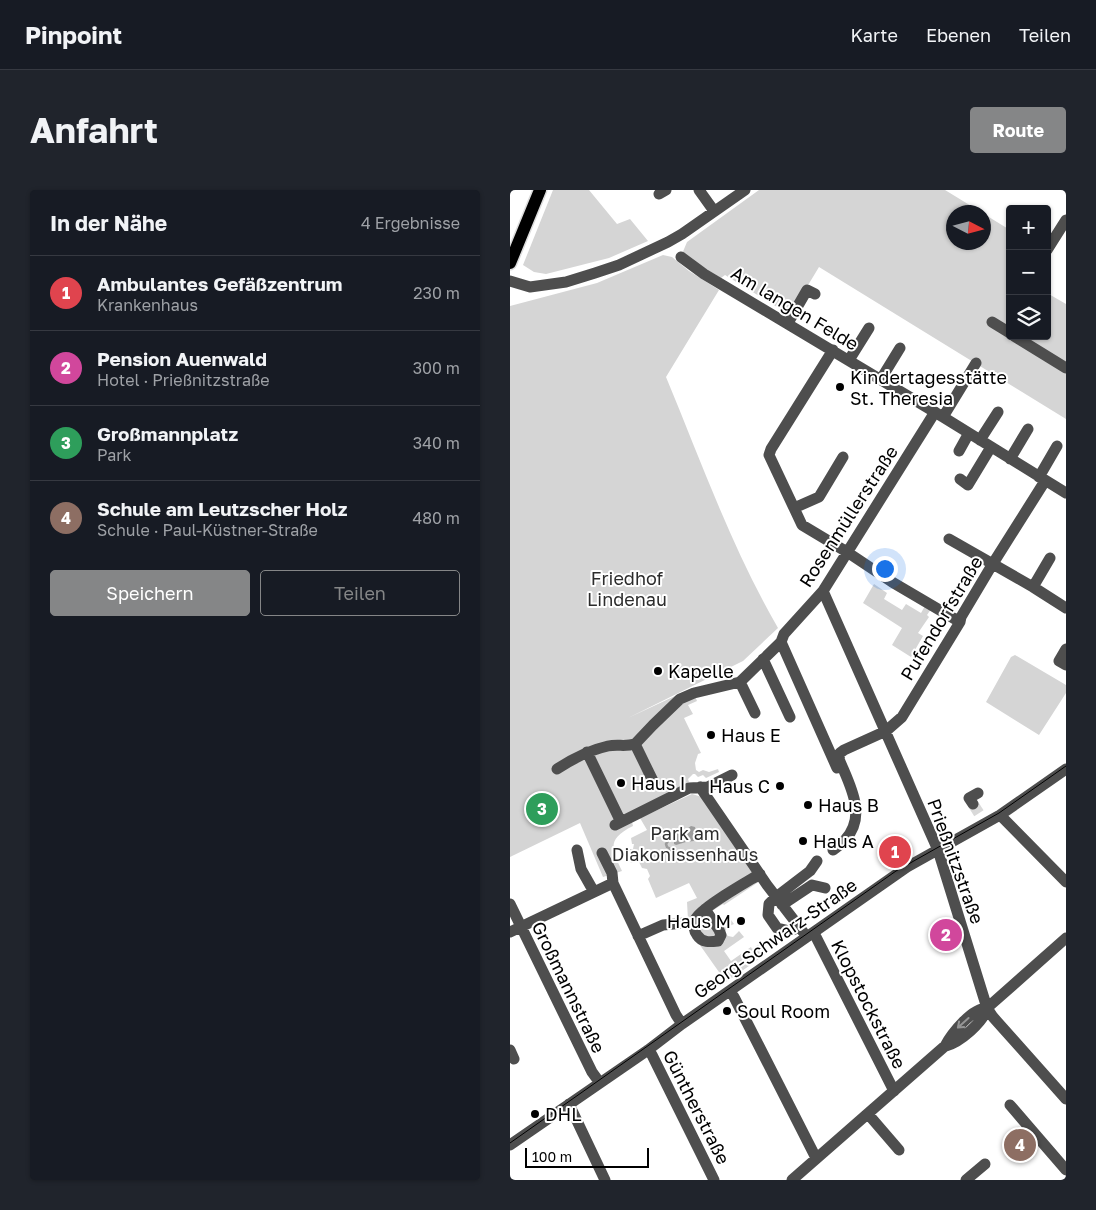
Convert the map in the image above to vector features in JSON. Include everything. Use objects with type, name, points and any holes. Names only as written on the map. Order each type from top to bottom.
[{"type":"main road","points":[[510,263],[540,190]]},
{"type":"street","points":[[699,190],[717,210]]},
{"type":"street","points":[[707,190],[717,210]]},
{"type":"street","points":[[510,281],[530,287],[566,282],[620,264],[668,242],[745,190]]},
{"type":"street","points":[[1051,244],[1066,220]]},
{"type":"street","name":"Am langen Felde","points":[[681,258],[704,274],[850,360],[1066,493]]},
{"type":"street","points":[[788,323],[807,290],[815,294]]},
{"type":"street","points":[[992,322],[1006,331]]},
{"type":"street","points":[[850,360],[869,328]]},
{"type":"street","points":[[1020,340],[1066,368]]},
{"type":"street","points":[[881,380],[900,348]]},
{"type":"street","points":[[833,350],[771,449],[770,455],[794,508],[802,525],[960,622]]},
{"type":"street","points":[[939,415],[976,363]]},
{"type":"street","points":[[980,440],[998,412]]},
{"type":"street","name":"Rosenmüllerstraße","points":[[740,682],[823,591],[904,462],[939,415]]},
{"type":"street","points":[[1010,459],[1028,429]]},
{"type":"street","points":[[959,451],[969,433]]},
{"type":"street","name":"Pufendorfstraße","points":[[833,850],[846,839],[856,817],[854,795],[839,759],[840,753],[886,731],[902,717],[960,622],[961,617],[1042,479],[1057,446]]},
{"type":"street","points":[[960,479],[968,484],[990,447]]},
{"type":"street","points":[[794,508],[819,496],[843,456]]},
{"type":"street","points":[[949,539],[1066,608]]},
{"type":"street","points":[[1033,587],[1050,558]]},
{"type":"street","name":"Prießnitzstraße","points":[[823,591],[938,850],[988,1008],[993,1017],[1066,1099]]},
{"type":"street","points":[[782,638],[841,778]]},
{"type":"street","points":[[1066,649],[1059,661],[1066,665]]},
{"type":"street","points":[[763,659],[790,717]]},
{"type":"street","points":[[558,769],[587,752],[608,746],[635,744],[680,699],[694,693],[740,682],[755,714]]},
{"type":"street","points":[[635,744],[654,783]]},
{"type":"street","points":[[587,752],[618,824],[689,788],[708,786],[732,775]]},
{"type":"street","points":[[1062,772],[1066,785]]},
{"type":"street","name":"Georg-Schwarz-Straße","points":[[511,1140],[569,1104],[648,1050],[682,1024],[907,867],[938,850],[982,819],[1000,814],[1062,772]]},
{"type":"street","name":"Klopstockstraße","points":[[700,787],[779,901],[800,927],[810,935],[894,1091]]},
{"type":"street","points":[[973,804],[969,798],[978,793]]},
{"type":"street","points":[[1000,814],[1066,882]]},
{"type":"street","points":[[577,850],[581,869],[594,892]]},
{"type":"street","points":[[602,853],[612,873],[612,883],[682,1024]]},
{"type":"street","points":[[779,901],[810,871],[817,861]]},
{"type":"street","points":[[705,909],[760,874]]},
{"type":"street","points":[[515,929],[612,883]]},
{"type":"street","points":[[800,927],[790,931],[777,928],[768,914],[769,904],[812,885],[825,888]]},
{"type":"street","name":"Großmannstraße","points":[[510,904],[515,929],[592,1072],[600,1083]]},
{"type":"street","points":[[638,936],[663,925],[684,923]]},
{"type":"street","points":[[792,1180],[945,1046],[956,1041],[971,1030],[983,1018],[988,1008],[1066,938]]},
{"type":"street","points":[[730,991],[816,1158]]},
{"type":"street","name":"Güntherstraße","points":[[648,1050],[714,1180]]},
{"type":"street","points":[[569,1104],[605,1180]]},
{"type":"street","points":[[1010,1105],[1066,1170]]},
{"type":"street","points":[[868,1114],[899,1150]]},
{"type":"street","points":[[966,1180],[985,1164]]},
{"type":"green space","points":[[553,190],[589,190],[617,224],[630,219],[648,241],[609,258],[546,274],[534,272],[523,265]]},
{"type":"green space","points":[[759,190],[945,190],[970,205],[946,205],[946,250],[991,250],[991,218],[1006,228],[1006,340],[1051,340],[1051,295],[1066,304],[1066,419],[819,267],[790,315],[725,275],[721,278],[682,254],[687,242]]},
{"type":"green space","name":"Friedhof Lindenau","points":[[663,255],[672,257],[689,271],[719,290],[666,377],[732,536],[761,598],[778,628],[743,661],[628,718],[692,688],[697,701],[688,705],[693,714],[684,718],[701,753],[698,754],[695,763],[696,770],[699,772],[703,770],[709,772],[718,769],[719,772],[706,778],[703,775],[698,777],[693,774],[688,779],[689,782],[623,816],[632,822],[633,826],[615,840],[615,856],[622,871],[603,877],[580,823],[510,857],[510,306],[597,283]]},
{"type":"green space","points":[[874,584],[887,593],[884,599],[902,610],[906,604],[921,613],[925,606],[931,609],[927,615],[929,617],[918,633],[923,636],[911,657],[892,645],[902,628],[863,603]]},
{"type":"green space","points":[[1015,655],[1066,685],[1066,693],[1039,735],[986,702],[1011,657]]},
{"type":"green space","name":"Park am Diakonissenhaus","points":[[692,794],[702,797],[760,881],[712,911],[722,926],[731,920],[734,924],[727,927],[725,933],[728,936],[733,937],[739,931],[744,937],[724,951],[731,961],[762,942],[765,947],[766,954],[726,982],[690,931],[684,926],[688,920],[687,902],[697,898],[689,883],[656,898],[648,879],[650,876],[647,869],[642,868],[638,860],[631,863],[626,853],[633,849],[634,844],[632,844],[631,838],[647,830],[640,818]]},
{"type":"shaded area","points":[[691,826],[695,827],[701,840],[674,844],[674,841],[670,838],[674,833],[680,834]]},
{"type":"waterway","points":[[670,838],[666,844],[672,859]]},
{"type":"tunnel","points":[[973,804],[980,815]]},
{"type":"tram line","points":[[510,1143],[896,871],[999,813],[1066,766]]},
{"type":"place","name":"Kindertagesstätte St. Theresia","points":[[840,387]]},
{"type":"place","name":"Kapelle","points":[[658,671]]},
{"type":"place","name":"Haus E","points":[[711,735]]},
{"type":"place","name":"Haus I","points":[[621,783]]},
{"type":"place","name":"Haus C","points":[[780,786]]},
{"type":"place","name":"Haus B","points":[[808,805]]},
{"type":"place","name":"Großmannplatz","points":[[542,809]]},
{"type":"place","name":"Haus A","points":[[803,841]]},
{"type":"place","name":"Ambulantes Gefäßzentrum","points":[[895,852]]},
{"type":"place","name":"Haus M","points":[[741,921]]},
{"type":"place","name":"Pension Auenwald","points":[[946,935]]},
{"type":"place","name":"Soul Room","points":[[727,1011]]},
{"type":"place","name":"DHL","points":[[535,1114]]},
{"type":"place","name":"Schule am Leutzscher Holz","points":[[1020,1145]]}]
